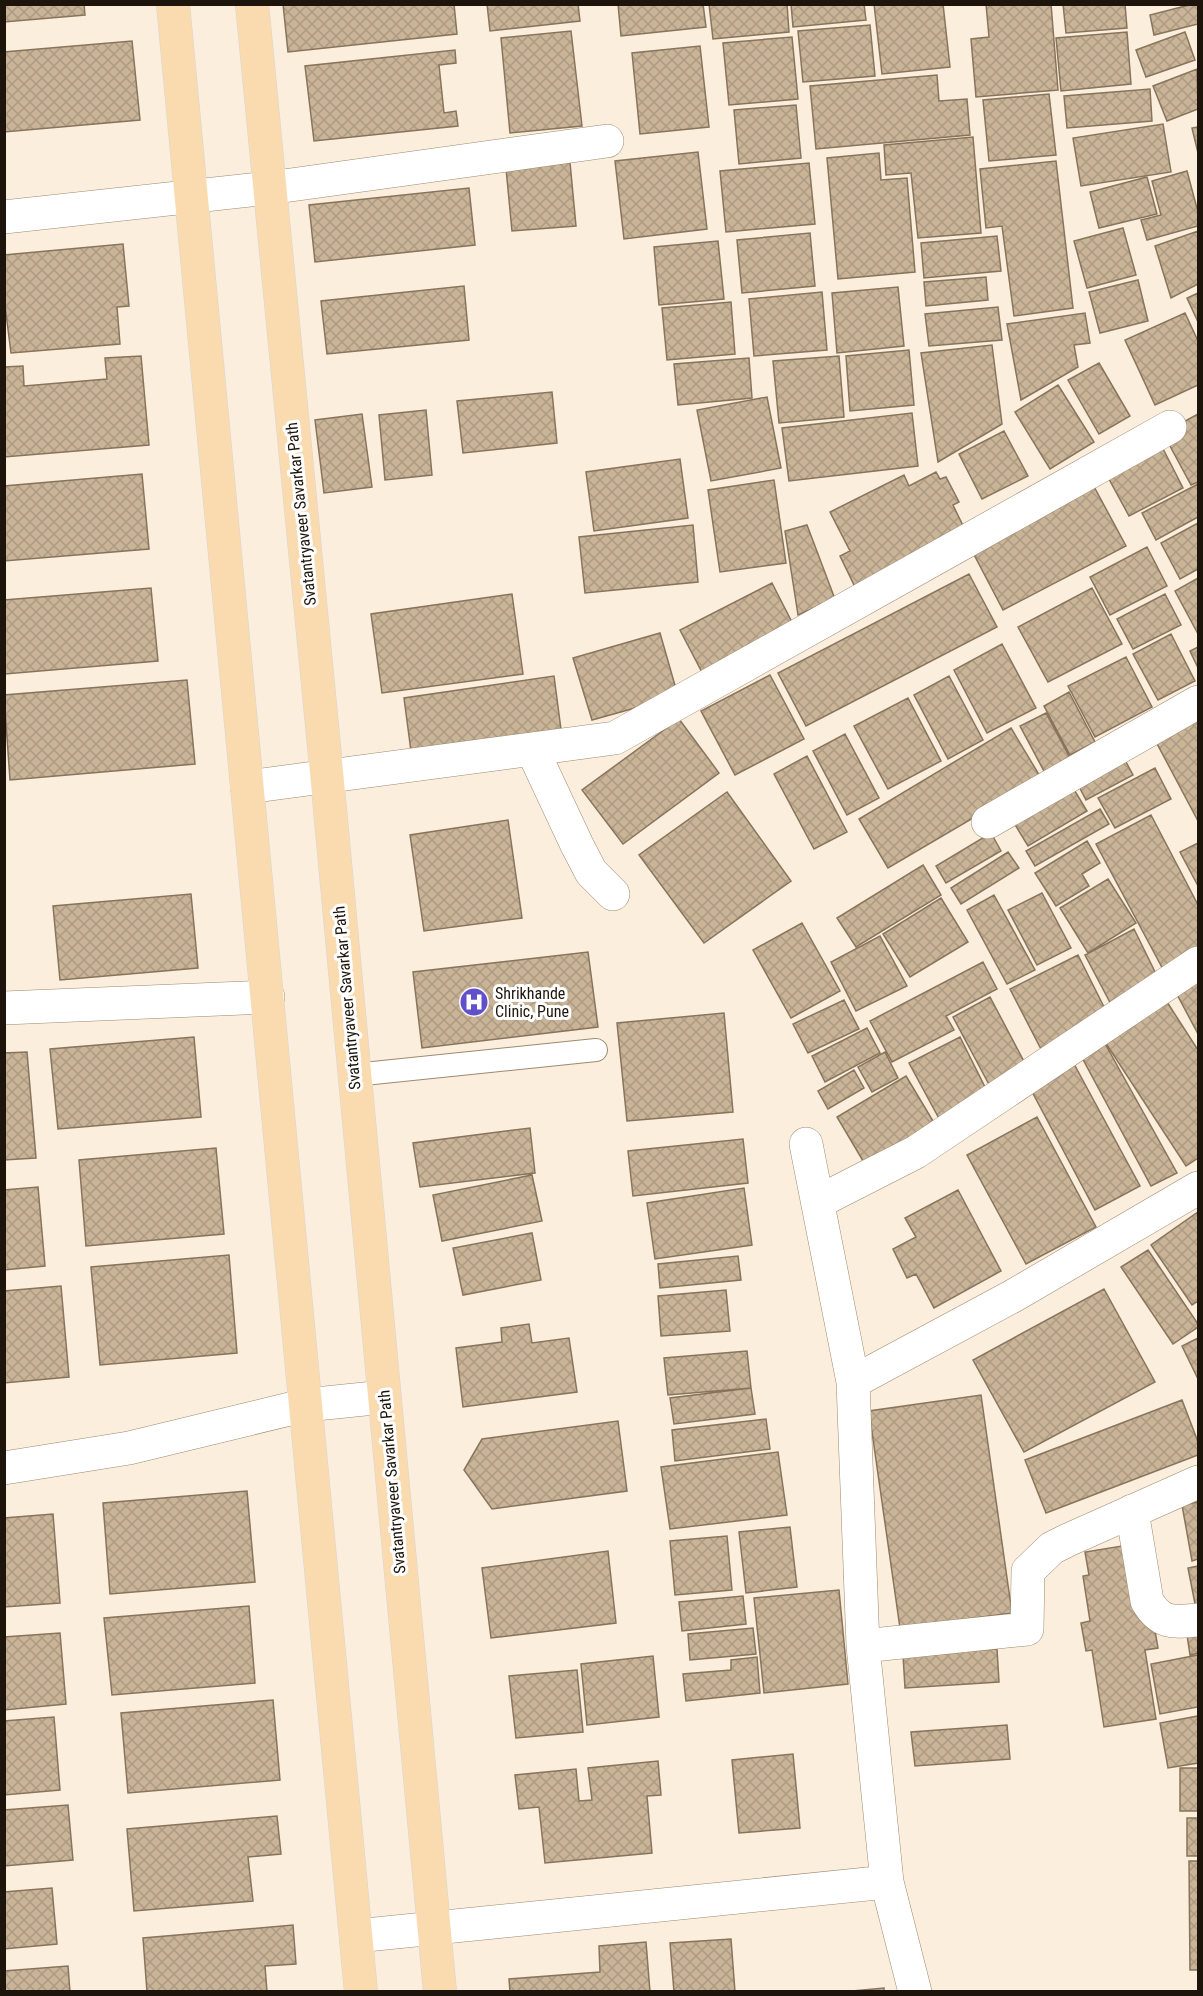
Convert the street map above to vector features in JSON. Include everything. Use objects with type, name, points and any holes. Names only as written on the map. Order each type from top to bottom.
[{"type":"main road","points":[[173,4],[361,1992]]},
{"type":"main road","name":"Svatantryaveer Savarkar Path","points":[[252,4],[327,777],[440,1992]]},
{"type":"street","points":[[4,217],[269,188],[607,141]]},
{"type":"street","points":[[247,787],[615,738],[1170,427]]},
{"type":"street","points":[[988,822],[1198,702]]},
{"type":"street","points":[[532,749],[591,872],[613,894]]},
{"type":"street","points":[[818,1202],[916,1152],[1198,963]]},
{"type":"street","points":[[4,1008],[267,997]]},
{"type":"street","points":[[806,1144],[853,1382],[863,1646],[887,1882],[915,1992]]},
{"type":"street","points":[[853,1382],[1013,1296],[1198,1188]]},
{"type":"street","points":[[4,1468],[129,1448],[306,1406],[384,1397]]},
{"type":"street","points":[[863,1646],[1027,1629],[1028,1571],[1052,1548],[1198,1482]]},
{"type":"street","points":[[1132,1511],[1147,1601],[1153,1611],[1162,1619],[1172,1622],[1198,1620]]},
{"type":"street","points":[[356,1936],[887,1882]]},
{"type":"lane","points":[[354,1075],[596,1050]]},
{"type":"building","points":[[4,4],[84,4],[85,15],[4,22]]},
{"type":"building","points":[[283,4],[454,4],[457,34],[288,52]]},
{"type":"building","points":[[487,4],[578,4],[580,21],[490,31]]},
{"type":"building","points":[[618,4],[703,4],[706,27],[621,36]]},
{"type":"building","points":[[709,4],[787,4],[789,32],[713,39]]},
{"type":"building","points":[[791,4],[864,4],[866,20],[793,27]]},
{"type":"building","points":[[874,4],[943,4],[950,67],[882,74]]},
{"type":"building","points":[[986,4],[1051,4],[1058,90],[976,97],[971,39],[989,37]]},
{"type":"building","points":[[1063,4],[1125,4],[1127,28],[1066,33]]},
{"type":"building","points":[[1198,4],[1198,24],[1154,35],[1150,15]]},
{"type":"building","points":[[870,25],[875,76],[803,82],[798,31]]},
{"type":"building","points":[[571,31],[582,126],[510,133],[501,38]]},
{"type":"building","points":[[1127,32],[1131,84],[1061,91],[1056,38]]},
{"type":"building","points":[[1185,32],[1195,60],[1146,77],[1136,50]]},
{"type":"building","points":[[792,37],[798,99],[729,105],[723,43]]},
{"type":"building","points":[[132,41],[140,120],[4,132],[4,52]]},
{"type":"building","points":[[700,46],[709,127],[640,134],[632,53]]},
{"type":"building","points":[[455,50],[456,63],[439,65],[444,113],[456,111],[458,126],[314,141],[305,66]]},
{"type":"building","points":[[1197,69],[1198,109],[1167,121],[1153,86]]},
{"type":"building","points":[[937,75],[939,101],[967,99],[970,135],[816,149],[810,86]]},
{"type":"building","points":[[1150,89],[1152,121],[1067,128],[1064,96]]},
{"type":"building","points":[[1049,94],[1056,155],[989,161],[983,100]]},
{"type":"building","points":[[796,105],[801,158],[739,164],[734,110]]},
{"type":"building","points":[[1163,124],[1171,172],[1081,186],[1073,138]]},
{"type":"building","points":[[1198,127],[1198,153],[1192,128]]},
{"type":"building","points":[[973,137],[981,233],[918,238],[911,173],[886,175],[884,145]]},
{"type":"building","points":[[569,152],[576,226],[512,231],[505,158]]},
{"type":"building","points":[[698,152],[707,229],[624,239],[615,161]]},
{"type":"building","points":[[879,153],[881,180],[907,178],[915,272],[838,279],[827,158]]},
{"type":"building","points":[[1056,161],[1073,308],[1014,316],[1002,226],[986,228],[980,169]]},
{"type":"building","points":[[809,163],[815,224],[726,232],[720,171]]},
{"type":"building","points":[[1187,171],[1198,212],[1198,226],[1147,240],[1141,220],[1161,215],[1152,181]]},
{"type":"building","points":[[1147,177],[1157,214],[1099,228],[1090,192]]},
{"type":"building","points":[[469,188],[475,245],[315,262],[309,205]]},
{"type":"building","points":[[1123,228],[1136,275],[1087,288],[1074,241]]},
{"type":"building","points":[[1198,231],[1198,284],[1171,298],[1155,246]]},
{"type":"building","points":[[810,233],[815,286],[742,293],[737,240]]},
{"type":"building","points":[[997,236],[1001,271],[924,278],[921,243]]},
{"type":"building","points":[[718,241],[724,299],[659,305],[654,247]]},
{"type":"building","points":[[123,244],[129,306],[117,307],[120,344],[11,353],[4,298],[4,255]]},
{"type":"building","points":[[986,277],[988,300],[926,306],[924,282]]},
{"type":"building","points":[[1138,280],[1148,321],[1100,333],[1089,292]]},
{"type":"building","points":[[464,286],[469,340],[327,354],[321,301]]},
{"type":"building","points":[[898,287],[904,346],[837,353],[832,293]]},
{"type":"building","points":[[822,292],[827,350],[754,356],[749,299]]},
{"type":"building","points":[[1198,293],[1198,322],[1187,298]]},
{"type":"building","points":[[731,302],[735,354],[667,360],[662,308]]},
{"type":"building","points":[[998,307],[1002,340],[929,346],[925,314]]},
{"type":"building","points":[[1085,313],[1090,343],[1074,345],[1078,367],[1021,400],[1007,324]]},
{"type":"building","points":[[1185,313],[1198,341],[1198,385],[1155,405],[1125,340]]},
{"type":"building","points":[[992,345],[1002,424],[938,462],[921,353]]},
{"type":"building","points":[[909,350],[914,405],[850,411],[846,356]]},
{"type":"building","points":[[141,356],[149,445],[4,457],[4,367],[23,366],[24,386],[107,379],[105,358]]},
{"type":"building","points":[[839,356],[844,417],[779,423],[773,361]]},
{"type":"building","points":[[749,358],[752,398],[678,405],[674,364]]},
{"type":"building","points":[[1099,363],[1130,416],[1099,434],[1068,380]]},
{"type":"building","points":[[1058,385],[1094,442],[1050,469],[1015,412]]},
{"type":"building","points":[[552,392],[557,443],[463,453],[457,401]]},
{"type":"building","points":[[767,397],[781,468],[711,481],[697,410]]},
{"type":"building","points":[[426,410],[432,475],[385,480],[379,415]]},
{"type":"building","points":[[912,413],[918,466],[789,481],[782,428]]},
{"type":"building","points":[[362,414],[372,487],[324,493],[315,420]]},
{"type":"building","points":[[1198,414],[1198,482],[1191,485],[1163,433]]},
{"type":"building","points":[[1004,431],[1028,476],[982,499],[959,454]]},
{"type":"building","points":[[1158,439],[1183,488],[1129,516],[1103,468]]},
{"type":"building","points":[[680,459],[688,518],[594,531],[586,472]]},
{"type":"building","points":[[936,472],[940,479],[946,477],[959,502],[953,505],[967,534],[856,589],[840,556],[850,551],[830,512],[904,475],[909,486]]},
{"type":"building","points":[[142,474],[149,549],[4,561],[4,486]]},
{"type":"building","points":[[774,480],[786,563],[720,572],[708,490]]},
{"type":"building","points":[[1091,481],[1126,546],[1003,610],[969,545]]},
{"type":"building","points":[[1198,484],[1198,517],[1156,540],[1142,513]]},
{"type":"building","points":[[1198,523],[1198,569],[1180,579],[1161,543]]},
{"type":"building","points":[[693,525],[698,582],[585,593],[579,537]]},
{"type":"building","points":[[807,525],[835,599],[798,615],[785,531]]},
{"type":"building","points":[[1147,547],[1167,586],[1110,615],[1090,577]]},
{"type":"building","points":[[969,574],[997,627],[806,726],[778,673]]},
{"type":"building","points":[[1198,578],[1198,634],[1175,591]]},
{"type":"building","points":[[772,583],[798,634],[706,680],[680,630]]},
{"type":"building","points":[[151,588],[158,661],[5,674],[4,600]]},
{"type":"building","points":[[1092,588],[1122,644],[1048,682],[1018,627]]},
{"type":"building","points":[[512,594],[523,674],[382,693],[371,614]]},
{"type":"building","points":[[1165,594],[1181,625],[1133,649],[1117,619]]},
{"type":"building","points":[[660,633],[678,696],[592,720],[573,658]]},
{"type":"building","points":[[1171,634],[1195,681],[1158,700],[1133,654]]},
{"type":"building","points":[[1002,644],[1036,708],[987,733],[954,670]]},
{"type":"building","points":[[1198,647],[1198,668],[1190,651]]},
{"type":"building","points":[[1126,657],[1152,707],[1095,737],[1068,686]]},
{"type":"building","points":[[770,675],[804,739],[735,775],[701,711]]},
{"type":"building","points":[[554,676],[562,737],[412,759],[404,698]]},
{"type":"building","points":[[949,676],[983,740],[948,759],[914,695]]},
{"type":"building","points":[[187,680],[195,764],[10,780],[4,695]]},
{"type":"building","points":[[1069,692],[1095,742],[1070,755],[1044,706]]},
{"type":"building","points":[[908,698],[941,761],[888,789],[854,726]]},
{"type":"building","points":[[1046,713],[1071,760],[1045,773],[1020,726]]},
{"type":"building","points":[[1198,715],[1198,821],[1154,738]]},
{"type":"building","points":[[679,719],[719,773],[623,844],[582,790]]},
{"type":"building","points":[[1011,728],[1041,778],[888,868],[859,819]]},
{"type":"building","points":[[845,734],[879,798],[847,815],[813,751]]},
{"type":"building","points":[[807,756],[847,832],[814,849],[774,774]]},
{"type":"building","points":[[1126,762],[1133,775],[1086,800],[1075,779]]},
{"type":"building","points":[[1155,768],[1171,799],[1115,828],[1098,798]]},
{"type":"building","points":[[1070,783],[1087,811],[1028,846],[1011,818]]},
{"type":"building","points":[[727,792],[791,881],[704,943],[639,855]]},
{"type":"building","points":[[1100,809],[1109,824],[1035,866],[1026,851]]},
{"type":"building","points":[[1151,815],[1198,905],[1198,953],[1165,973],[1096,844]]},
{"type":"building","points":[[508,820],[522,918],[424,931],[410,835]]},
{"type":"building","points":[[991,833],[1001,851],[946,883],[936,866]]},
{"type":"building","points":[[1087,841],[1100,863],[1082,874],[1089,886],[1056,906],[1035,873]]},
{"type":"building","points":[[1198,843],[1198,886],[1180,852]]},
{"type":"building","points":[[1008,852],[1019,868],[961,904],[951,888]]},
{"type":"building","points":[[923,865],[941,895],[856,947],[837,918]]},
{"type":"building","points":[[1108,879],[1136,923],[1088,953],[1060,908]]},
{"type":"building","points":[[1042,893],[1071,948],[1037,965],[1008,910]]},
{"type":"building","points":[[191,894],[198,968],[60,980],[53,906]]},
{"type":"building","points":[[994,895],[1035,970],[1007,984],[967,910]]},
{"type":"building","points":[[941,898],[968,942],[910,977],[883,934]]},
{"type":"building","points":[[802,923],[840,991],[791,1018],[753,950]]},
{"type":"building","points":[[1134,929],[1159,980],[1114,1010],[1085,955]]},
{"type":"building","points":[[880,936],[907,986],[856,1011],[831,962]]},
{"type":"building","points":[[588,952],[598,1027],[422,1048],[413,972]]},
{"type":"building","points":[[1078,955],[1107,1013],[1044,1055],[1010,989]]},
{"type":"building","points":[[983,962],[997,989],[946,1016],[954,1030],[892,1062],[870,1021]]},
{"type":"building","points":[[1198,971],[1198,1034],[1172,985]]},
{"type":"building","points":[[990,997],[1028,1069],[993,1092],[953,1017]]},
{"type":"building","points":[[844,1000],[859,1029],[808,1053],[793,1024]]},
{"type":"building","points":[[1167,1002],[1198,1050],[1198,1158],[1186,1166],[1105,1042]]},
{"type":"building","points":[[724,1013],[733,1112],[627,1121],[617,1023]]},
{"type":"building","points":[[867,1028],[880,1053],[825,1082],[812,1056]]},
{"type":"building","points":[[194,1037],[201,1117],[58,1129],[50,1049]]},
{"type":"building","points":[[960,1037],[989,1095],[942,1124],[909,1063]]},
{"type":"building","points":[[1103,1040],[1177,1173],[1151,1186],[1079,1052]]},
{"type":"building","points":[[27,1052],[36,1158],[4,1160],[4,1053]]},
{"type":"building","points":[[885,1052],[898,1078],[872,1092],[858,1067]]},
{"type":"building","points":[[1073,1062],[1140,1186],[1095,1210],[1029,1086]]},
{"type":"building","points":[[854,1070],[864,1088],[828,1109],[818,1091]]},
{"type":"building","points":[[906,1076],[936,1126],[866,1166],[837,1117]]},
{"type":"building","points":[[1037,1117],[1096,1227],[1026,1264],[967,1155]]},
{"type":"building","points":[[530,1128],[535,1173],[420,1187],[413,1143]]},
{"type":"building","points":[[743,1139],[748,1183],[633,1196],[628,1151]]},
{"type":"building","points":[[216,1148],[224,1234],[86,1246],[79,1160]]},
{"type":"building","points":[[532,1175],[542,1221],[442,1241],[433,1195]]},
{"type":"building","points":[[38,1187],[45,1266],[4,1270],[4,1190]]},
{"type":"building","points":[[744,1188],[752,1245],[655,1259],[647,1203]]},
{"type":"building","points":[[958,1190],[1001,1271],[934,1308],[916,1274],[907,1278],[893,1249],[916,1237],[905,1218]]},
{"type":"building","points":[[1198,1212],[1198,1301],[1192,1305],[1151,1245]]},
{"type":"building","points":[[532,1233],[541,1280],[463,1295],[453,1248]]},
{"type":"building","points":[[1148,1250],[1198,1324],[1198,1327],[1173,1344],[1121,1267]]},
{"type":"building","points":[[229,1255],[237,1353],[100,1365],[91,1267]]},
{"type":"building","points":[[738,1256],[741,1280],[660,1288],[658,1264]]},
{"type":"building","points":[[61,1286],[69,1377],[4,1383],[4,1291]]},
{"type":"building","points":[[1104,1289],[1155,1382],[1024,1452],[973,1360]]},
{"type":"building","points":[[726,1290],[730,1331],[661,1336],[658,1296]]},
{"type":"building","points":[[529,1324],[532,1343],[569,1338],[577,1392],[463,1407],[456,1348],[502,1342],[501,1328]]},
{"type":"building","points":[[1198,1338],[1198,1379],[1182,1346]]},
{"type":"building","points":[[747,1351],[751,1388],[668,1395],[664,1358]]},
{"type":"building","points":[[751,1388],[755,1414],[674,1424],[670,1398]]},
{"type":"building","points":[[981,1395],[1012,1613],[900,1628],[869,1411]]},
{"type":"building","points":[[1182,1400],[1198,1442],[1198,1455],[1046,1513],[1025,1460]]},
{"type":"building","points":[[766,1419],[770,1449],[675,1461],[672,1430]]},
{"type":"building","points":[[618,1421],[627,1491],[492,1509],[464,1470],[482,1439]]},
{"type":"building","points":[[778,1452],[787,1515],[670,1529],[661,1467]]},
{"type":"building","points":[[247,1491],[255,1582],[110,1594],[103,1503]]},
{"type":"building","points":[[1198,1502],[1198,1559],[1192,1561],[1182,1505]]},
{"type":"building","points":[[53,1514],[60,1603],[4,1607],[4,1518]]},
{"type":"building","points":[[790,1527],[797,1587],[746,1593],[739,1532]]},
{"type":"building","points":[[727,1536],[732,1590],[675,1595],[670,1541]]},
{"type":"building","points":[[1122,1546],[1153,1619],[1158,1648],[1145,1650],[1156,1719],[1104,1727],[1092,1650],[1086,1651],[1081,1623],[1090,1621],[1083,1576],[1089,1575],[1085,1552]]},
{"type":"building","points":[[608,1551],[616,1623],[491,1638],[482,1568]]},
{"type":"building","points":[[1198,1566],[1198,1608],[1196,1609],[1188,1568]]},
{"type":"building","points":[[839,1590],[848,1684],[764,1693],[754,1598]]},
{"type":"building","points":[[743,1596],[746,1624],[682,1631],[679,1602]]},
{"type":"building","points":[[249,1606],[255,1683],[112,1695],[104,1618]]},
{"type":"building","points":[[1198,1626],[1198,1653],[1190,1655],[1186,1628]]},
{"type":"building","points":[[753,1628],[756,1654],[690,1660],[688,1634]]},
{"type":"building","points":[[60,1633],[66,1704],[4,1710],[4,1637]]},
{"type":"building","points":[[997,1649],[999,1682],[905,1688],[903,1655]]},
{"type":"building","points":[[1198,1655],[1198,1707],[1160,1714],[1151,1664]]},
{"type":"building","points":[[653,1656],[659,1717],[587,1725],[581,1664]]},
{"type":"building","points":[[757,1657],[760,1693],[686,1701],[683,1674],[731,1670],[731,1660]]},
{"type":"building","points":[[577,1670],[583,1732],[516,1738],[509,1676]]},
{"type":"building","points":[[273,1700],[280,1780],[128,1793],[121,1713]]},
{"type":"building","points":[[1198,1716],[1198,1763],[1168,1768],[1160,1723]]},
{"type":"building","points":[[54,1717],[60,1790],[4,1795],[4,1721]]},
{"type":"building","points":[[1007,1725],[1010,1759],[915,1766],[911,1732]]},
{"type":"building","points":[[793,1754],[800,1828],[739,1833],[732,1760]]},
{"type":"building","points":[[658,1761],[661,1795],[647,1796],[652,1853],[545,1863],[539,1807],[519,1809],[515,1775],[576,1769],[579,1801],[592,1800],[588,1768]]},
{"type":"building","points":[[1180,1768],[1198,1768],[1198,1811],[1180,1811]]},
{"type":"building","points":[[68,1805],[73,1860],[4,1866],[4,1810]]},
{"type":"building","points":[[277,1816],[281,1854],[248,1857],[253,1901],[134,1911],[127,1829]]},
{"type":"building","points":[[1187,1818],[1198,1818],[1198,1856],[1187,1856]]},
{"type":"building","points":[[1189,1861],[1198,1861],[1198,1970],[1190,1970]]},
{"type":"building","points":[[52,1888],[57,1944],[4,1949],[4,1892]]},
{"type":"building","points":[[293,1925],[296,1964],[265,1966],[267,1992],[147,1992],[143,1938]]},
{"type":"building","points":[[731,1939],[735,1992],[674,1992],[670,1943]]},
{"type":"building","points":[[646,1942],[650,1992],[510,1992],[509,1979],[600,1972],[599,1946]]},
{"type":"building","points":[[68,1966],[70,1992],[4,1992],[4,1971]]},
{"type":"building","points":[[884,1988],[884,1992],[841,1992]]},
{"type":"place","name":"Shrikhande Clinic, Pune","points":[[474,1002]]}]
